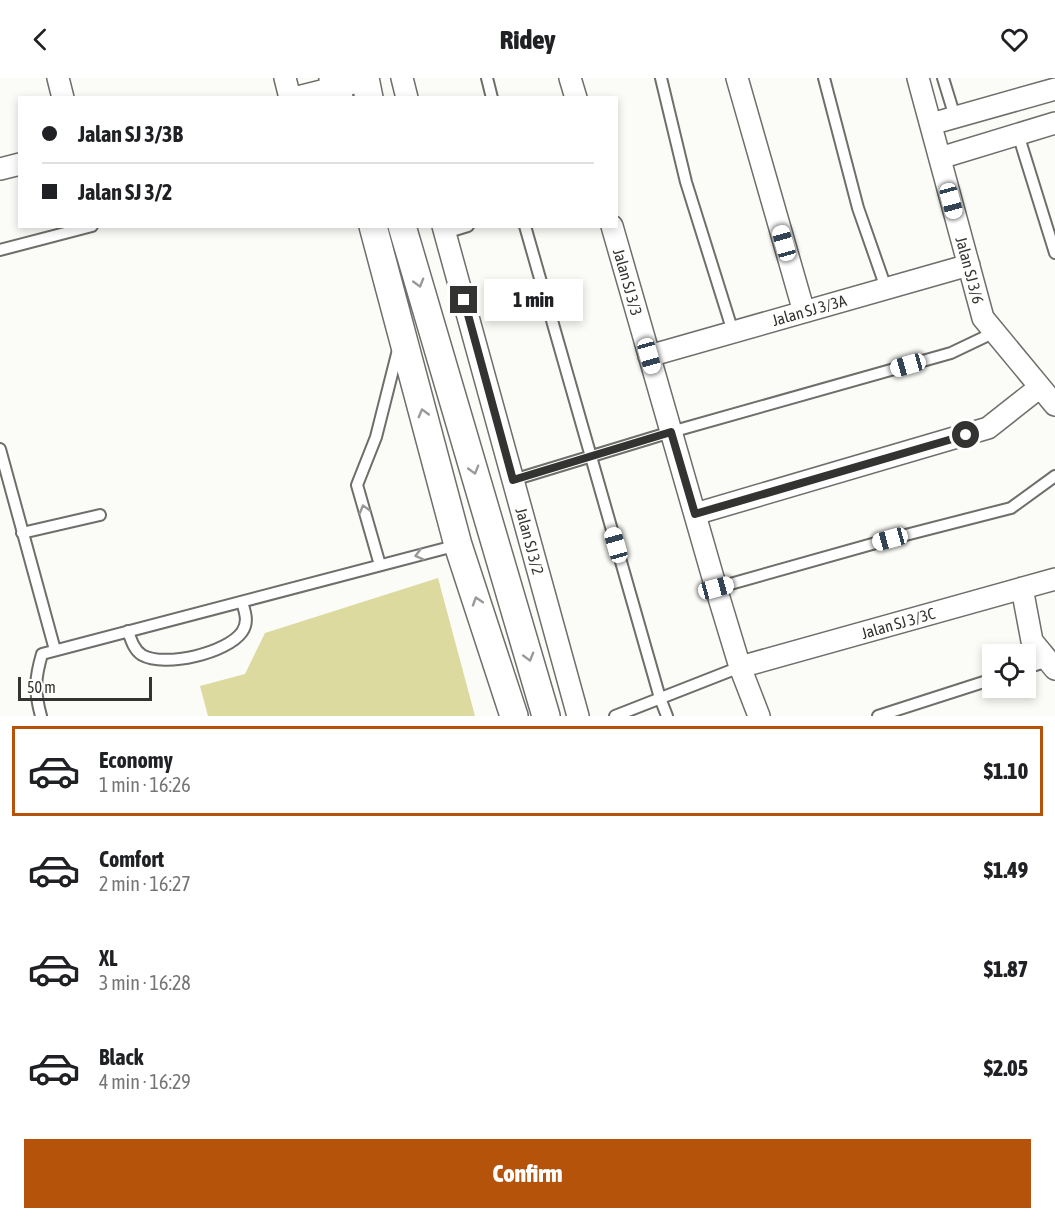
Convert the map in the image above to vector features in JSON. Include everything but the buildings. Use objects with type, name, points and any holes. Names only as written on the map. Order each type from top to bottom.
[{"type":"street","points":[[58,78],[62,96]]},
{"type":"street","points":[[285,78],[291,96]]},
{"type":"street","points":[[402,78],[406,96]]},
{"type":"street","points":[[570,78],[575,96]]},
{"type":"street","name":"Jalan SJ 3/6","points":[[918,78],[983,318],[1055,405]]},
{"type":"street","points":[[742,79],[804,312]]},
{"type":"street","points":[[301,96],[336,88],[366,85]]},
{"type":"street","points":[[931,124],[1055,89]]},
{"type":"street","points":[[940,158],[1055,123]]},
{"type":"street","points":[[0,169],[18,164]]},
{"type":"street","points":[[374,228],[458,545],[514,716]]},
{"type":"street","points":[[403,228],[546,716]]},
{"type":"street","name":"Jalan SJ 3/3","points":[[613,228],[716,588],[740,667],[759,716]]},
{"type":"street","name":"Jalan SJ 3/2","points":[[444,230],[578,716]]},
{"type":"street","name":"Jalan SJ 3/3A","points":[[649,356],[969,265]]},
{"type":"street","points":[[695,514],[988,428],[1040,387]]},
{"type":"street","name":"Jalan SJ 3/3C","points":[[740,667],[1055,579]]},
{"type":"street","points":[[1022,588],[1032,641],[1052,665]]},
{"type":"lane","points":[[487,78],[492,96]]},
{"type":"lane","points":[[661,78],[686,182],[733,332]]},
{"type":"lane","points":[[824,78],[858,208],[886,288]]},
{"type":"lane","points":[[943,78],[955,117]]},
{"type":"lane","points":[[1018,134],[1055,253]]},
{"type":"lane","points":[[0,250],[84,228]]},
{"type":"lane","points":[[526,228],[667,716]]},
{"type":"lane","points":[[380,565],[357,484],[376,437],[394,370],[401,330]]},
{"type":"lane","points":[[513,480],[951,352],[995,332]]},
{"type":"lane","points":[[0,448],[56,650]]},
{"type":"lane","points":[[716,588],[1011,508],[1055,476]]},
{"type":"lane","points":[[22,533],[100,515]]},
{"type":"lane","points":[[41,716],[36,700],[35,680],[42,654],[458,545]]},
{"type":"lane","points":[[128,632],[133,644],[143,655],[162,659],[185,658],[201,654],[231,643],[243,631],[247,618],[242,602]]},
{"type":"lane","points":[[1036,667],[1052,665]]},
{"type":"lane","points":[[615,716],[740,667]]},
{"type":"lane","points":[[878,716],[982,683]]},
{"type":"shaded area","points":[[438,578],[475,716],[208,716],[200,686],[245,674],[265,633]]},
{"type":"route","points":[[464,300],[513,480],[671,432],[695,514],[966,435]]}]
